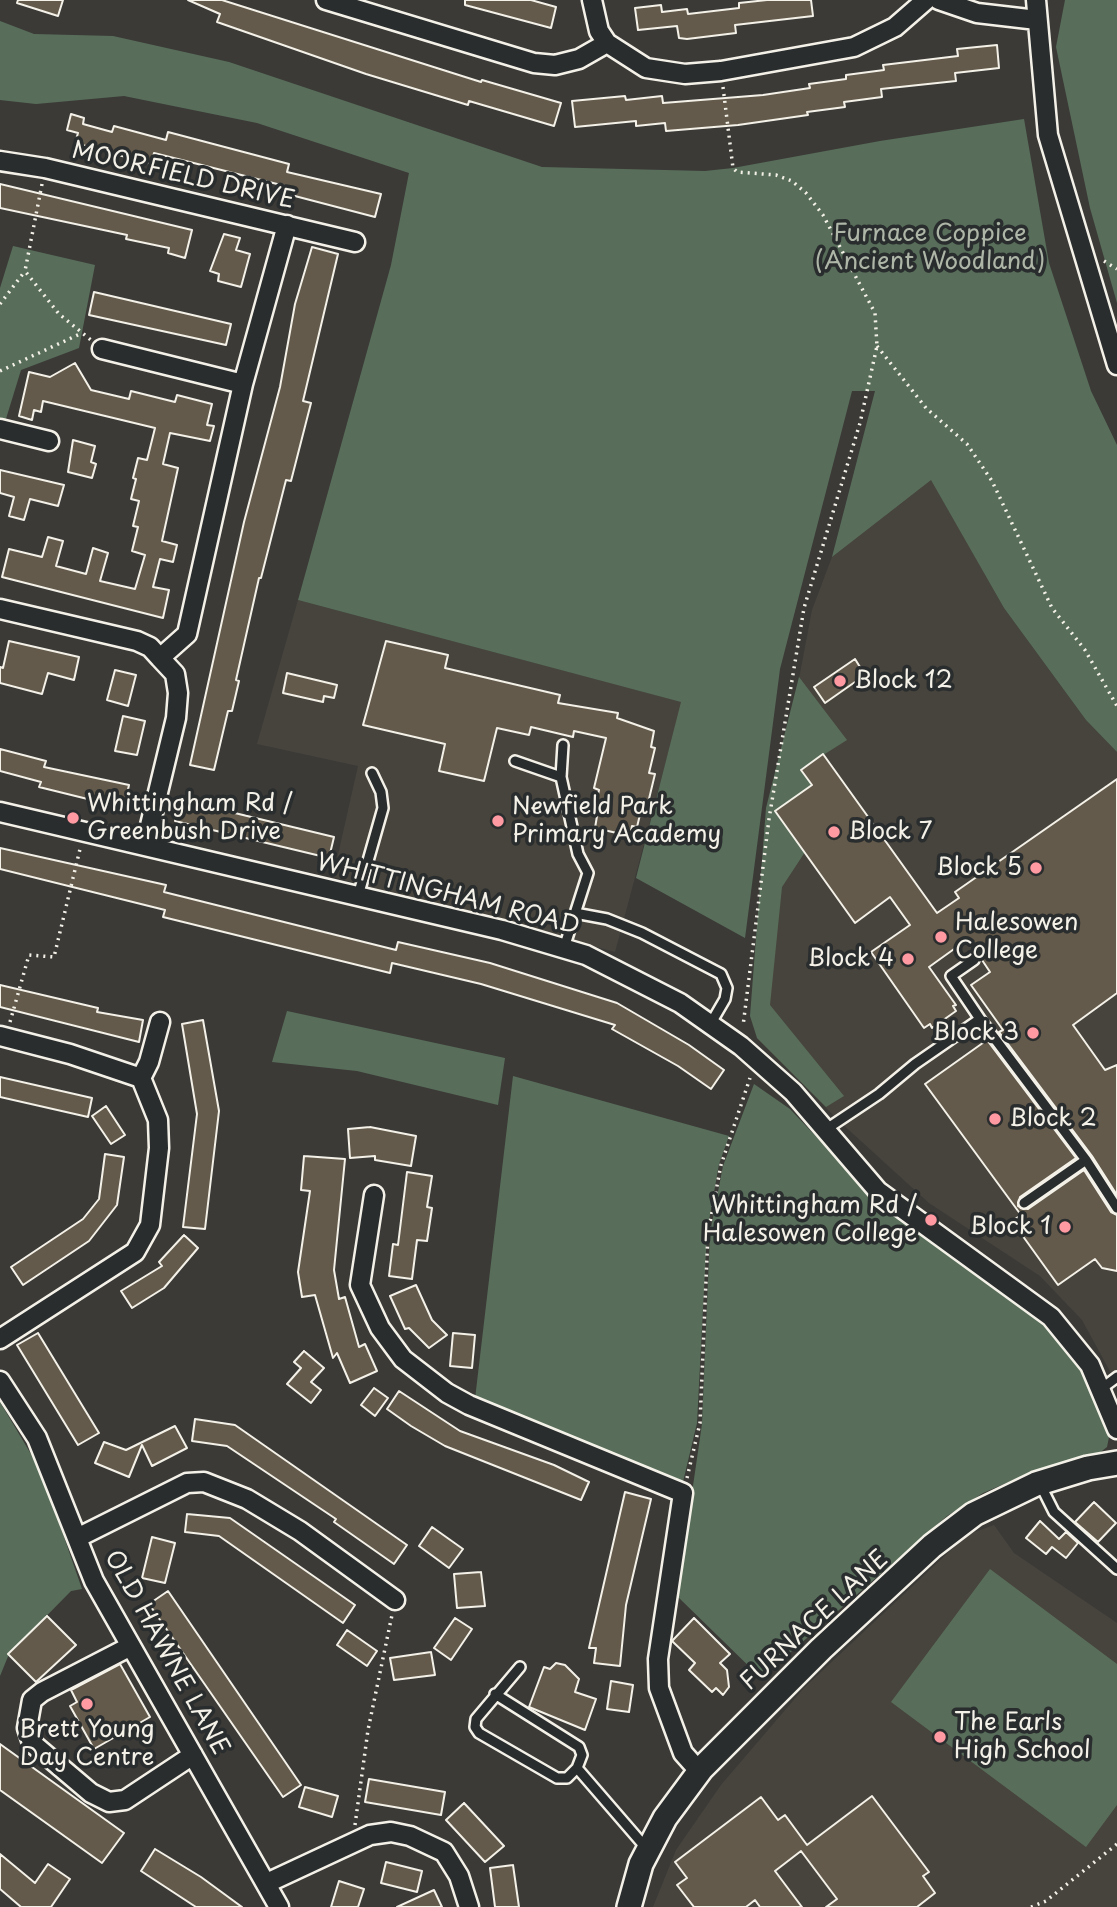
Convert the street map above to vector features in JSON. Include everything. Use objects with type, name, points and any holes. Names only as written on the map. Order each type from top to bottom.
[{"type":"street","points":[[326,0],[534,62],[555,65],[579,59],[607,43]]},
{"type":"street","points":[[593,0],[599,31],[607,43],[646,68],[685,75],[854,47],[895,27],[926,0]]},
{"type":"street","points":[[939,0],[977,13],[1037,20]]},
{"type":"street","points":[[1036,0],[1048,135],[1117,365]]},
{"type":"street","name":"MOORFIELD DRIVE","points":[[0,161],[45,168],[355,242]]},
{"type":"street","points":[[160,658],[187,634],[243,384],[287,225]]},
{"type":"street","points":[[102,349],[243,384]]},
{"type":"street","points":[[0,429],[49,441]]},
{"type":"street","points":[[0,609],[137,641],[150,647],[174,674],[177,706],[145,846]]},
{"type":"street","name":"WHITTINGHAM ROAD","points":[[0,812],[358,896],[564,948],[635,978],[711,1023],[741,1046],[793,1092],[878,1191],[1051,1317],[1090,1364],[1117,1429]]},
{"type":"street","points":[[141,1078],[149,1062],[160,1022]]},
{"type":"street","points":[[0,1339],[135,1252],[150,1225],[159,1120],[141,1078],[105,1064],[3,1037]]},
{"type":"street","points":[[374,1195],[360,1285],[380,1328],[403,1359],[447,1393],[469,1405],[683,1493],[658,1659],[659,1688],[683,1752],[699,1772]]},
{"type":"street","name":"OLD HAWNE LANE","points":[[0,1381],[37,1438],[94,1581],[279,1907]]},
{"type":"street","name":"FURNACE LANE","points":[[629,1907],[641,1864],[648,1850],[665,1818],[699,1772],[765,1703],[932,1546],[974,1514],[1039,1483],[1088,1468],[1117,1463]]},
{"type":"street","points":[[78,1538],[187,1483],[204,1482],[247,1499],[300,1531],[395,1600]]},
{"type":"street","points":[[131,1646],[41,1692],[32,1700],[27,1728],[32,1742],[91,1793],[109,1802],[125,1800],[193,1755]]},
{"type":"street","points":[[267,1884],[370,1835],[391,1832],[444,1852],[459,1876],[469,1907]]},
{"type":"lane","points":[[564,745],[561,777],[578,853],[588,873],[564,948]]},
{"type":"lane","points":[[515,761],[561,777]]},
{"type":"lane","points":[[358,896],[383,808],[381,792],[372,773]]},
{"type":"lane","points":[[575,913],[607,919],[642,933],[721,974],[727,988],[725,999],[711,1023]]},
{"type":"lane","points":[[974,960],[951,976],[979,1019],[1086,1160],[1117,1208]]},
{"type":"lane","points":[[825,1130],[879,1094],[915,1064],[979,1019]]},
{"type":"lane","points":[[1024,1203],[1086,1160]]},
{"type":"lane","points":[[1101,1389],[1117,1377]]},
{"type":"lane","points":[[1039,1483],[1054,1512],[1117,1569]]},
{"type":"lane","points":[[495,1694],[579,1747],[582,1755],[577,1768],[567,1778],[557,1778],[479,1733],[475,1727],[476,1718],[495,1694],[520,1667]]},
{"type":"lane","points":[[577,1768],[648,1850]]},
{"type":"path","points":[[721,71],[733,168],[737,172],[776,175],[792,181],[806,193],[835,236],[875,313],[877,346],[860,423],[804,608],[769,819],[741,1046]]},
{"type":"path","points":[[0,304],[25,271],[45,168]]},
{"type":"path","points":[[25,271],[59,314],[102,349]]},
{"type":"path","points":[[0,371],[82,333]]},
{"type":"path","points":[[877,346],[926,408],[973,453],[992,481],[1052,608],[1085,650],[1117,706]]},
{"type":"path","points":[[3,1037],[29,955],[54,957],[85,831]]},
{"type":"path","points":[[683,1493],[700,1423],[708,1233],[720,1165],[756,1059]]},
{"type":"path","points":[[352,1844],[368,1730],[395,1600]]},
{"type":"path","points":[[1031,1907],[1046,1901],[1117,1844]]},
{"type":"shaded area","name":"Halesowen College","points":[[931,479],[1004,608],[1086,720],[1117,752],[1117,1384],[1082,1320],[1040,1276],[929,1203],[839,1121],[757,1038],[774,811],[812,610],[832,557]]},
{"type":"shaded area","name":"Newfield Park Primary Academy","points":[[298,600],[682,702],[615,952],[333,877],[358,766],[257,744]]},
{"type":"shaded area","name":"The Earls High School","points":[[994,1525],[1014,1553],[1117,1623],[1117,1907],[653,1907],[676,1850],[721,1785],[804,1688],[967,1535]]},
{"type":"green space","points":[[1065,0],[1117,0],[1117,303],[1090,208],[1056,47]]},
{"type":"green space","name":"Furnace Coppice (Ancient Woodland)","points":[[0,21],[34,34],[113,36],[229,62],[542,167],[705,171],[1024,119],[1049,263],[1091,391],[1117,445],[1117,752],[1086,720],[1004,608],[931,480],[832,557],[875,391],[852,391],[780,669],[745,938],[636,878],[681,702],[298,600],[391,265],[409,173],[257,123],[124,96],[36,104],[0,100]]},
{"type":"green space","points":[[13,246],[95,265],[79,348],[21,370],[5,422],[0,421],[0,288]]},
{"type":"green space","points":[[799,677],[847,740],[801,769],[813,786],[775,811],[805,852],[782,887],[770,1005],[844,1096],[826,1107],[757,1038],[750,1016],[766,808]]},
{"type":"green space","points":[[287,1011],[505,1058],[498,1105],[357,1071],[272,1062]]},
{"type":"green space","points":[[513,1076],[729,1136],[719,1164],[707,1232],[697,1423],[682,1486],[475,1399]]},
{"type":"green space","points":[[754,1084],[790,1109],[875,1199],[1043,1323],[1085,1370],[1110,1432],[1107,1447],[1093,1458],[1034,1471],[983,1493],[947,1516],[761,1678],[677,1596],[702,1424],[710,1233],[723,1166]]},
{"type":"green space","points":[[0,1402],[41,1471],[82,1589],[71,1591],[9,1654],[0,1676]]},
{"type":"green space","points":[[990,1569],[1117,1664],[1117,1805],[1086,1847],[891,1702]]},
{"type":"building","points":[[18,0],[63,0],[58,16],[17,3]]},
{"type":"building","points":[[188,0],[222,0],[481,82],[482,80],[561,103],[554,126],[469,101],[468,105],[366,74],[217,22],[220,14]]},
{"type":"building","points":[[465,0],[531,0],[556,7],[551,28],[465,5]]},
{"type":"building","points":[[811,0],[813,16],[735,25],[736,33],[687,39],[679,38],[677,26],[638,30],[635,8],[661,5],[662,12],[687,9],[688,14],[739,8],[739,3]]},
{"type":"building","points":[[997,45],[999,68],[955,73],[956,81],[881,89],[882,97],[844,102],[845,107],[807,112],[808,115],[666,131],[665,123],[636,126],[636,121],[575,127],[572,101],[662,96],[663,103],[763,95],[810,88],[809,84],[846,79],[846,75],[884,70],[883,65],[958,56],[957,49]]},
{"type":"building","points":[[71,114],[84,118],[83,124],[112,132],[114,126],[166,140],[168,132],[289,164],[287,172],[381,194],[375,217],[291,195],[293,188],[154,153],[151,164],[75,143],[78,133],[67,130]]},
{"type":"building","points":[[0,184],[192,230],[185,258],[168,253],[169,248],[126,239],[127,235],[0,208]]},
{"type":"building","points":[[224,234],[240,238],[236,250],[250,254],[241,287],[218,281],[219,274],[210,271]]},
{"type":"building","points":[[312,247],[338,254],[303,401],[311,403],[291,481],[286,480],[259,578],[236,680],[239,681],[232,711],[228,711],[214,770],[190,765],[244,522],[280,387],[295,304]]},
{"type":"building","points":[[94,292],[231,324],[226,345],[89,315]]},
{"type":"building","points":[[75,363],[91,390],[129,399],[131,391],[175,402],[177,395],[212,404],[207,425],[214,426],[210,441],[170,433],[163,464],[178,468],[162,541],[177,545],[173,562],[160,559],[153,587],[169,590],[163,618],[2,577],[9,549],[42,557],[48,537],[63,541],[56,566],[86,574],[93,548],[108,553],[100,581],[135,589],[145,555],[132,551],[138,527],[133,526],[139,501],[131,499],[136,479],[133,478],[138,458],[147,460],[155,428],[43,401],[41,412],[34,410],[32,420],[19,416],[29,372],[50,377]]},
{"type":"building","points":[[73,440],[95,446],[91,462],[96,464],[92,478],[68,472]]},
{"type":"building","points":[[0,470],[64,485],[58,506],[30,499],[24,520],[9,516],[14,497],[0,493]]},
{"type":"building","points":[[9,641],[79,657],[74,680],[48,673],[42,694],[0,683],[0,667],[3,668]]},
{"type":"building","points":[[386,641],[448,655],[445,668],[560,695],[558,703],[618,713],[617,718],[654,731],[651,747],[655,748],[649,773],[655,774],[648,803],[643,802],[637,827],[632,826],[630,836],[595,828],[597,816],[593,815],[599,790],[594,788],[606,738],[574,731],[573,737],[531,727],[529,735],[497,728],[484,781],[439,771],[445,744],[363,725]]},
{"type":"building","name":"Block 12","points":[[855,659],[865,675],[825,703],[814,687]]},
{"type":"building","points":[[115,670],[136,675],[128,706],[107,700]]},
{"type":"building","points":[[287,673],[337,685],[334,698],[324,696],[323,702],[283,693]]},
{"type":"building","points":[[123,716],[145,721],[137,755],[115,751]]},
{"type":"building","points":[[0,749],[46,761],[44,767],[129,785],[124,808],[39,787],[41,782],[0,771]]},
{"type":"building","points":[[823,754],[937,913],[959,898],[955,892],[1117,779],[1117,993],[1073,1025],[1105,1070],[1117,1065],[1117,1195],[1092,1156],[999,1032],[1003,1030],[971,985],[990,972],[968,939],[929,967],[956,1005],[953,1006],[956,1011],[932,1028],[930,1024],[924,1028],[871,952],[910,925],[890,897],[855,923],[775,811],[812,785],[801,770]]},
{"type":"building","points":[[181,800],[334,837],[329,858],[175,821]]},
{"type":"building","points":[[0,848],[166,885],[164,892],[396,950],[398,942],[490,963],[617,1003],[689,1045],[724,1070],[711,1089],[678,1066],[612,1029],[615,1025],[481,984],[392,963],[390,973],[163,917],[165,910],[0,869]]},
{"type":"building","points":[[0,985],[98,1008],[97,1012],[143,1020],[139,1042],[0,1007]]},
{"type":"building","points":[[203,1020],[219,1111],[205,1229],[183,1227],[197,1114],[182,1024]]},
{"type":"building","points":[[987,1040],[1076,1158],[1020,1197],[1018,1206],[1028,1209],[1084,1170],[1111,1212],[1117,1215],[1117,1271],[1102,1268],[1095,1259],[1058,1285],[1012,1221],[1021,1215],[925,1084]]},
{"type":"building","points":[[0,1077],[92,1098],[88,1117],[0,1097]]},
{"type":"building","points":[[106,1106],[125,1135],[111,1144],[92,1116]]},
{"type":"building","points":[[370,1127],[416,1136],[411,1166],[375,1160],[375,1156],[350,1158],[348,1129]]},
{"type":"building","points":[[105,1154],[124,1157],[117,1205],[89,1241],[23,1285],[11,1267],[83,1219],[99,1199]]},
{"type":"building","points":[[304,1156],[345,1159],[334,1270],[339,1299],[345,1297],[359,1347],[365,1344],[377,1371],[350,1383],[337,1353],[333,1358],[315,1295],[302,1297],[298,1272],[310,1191],[301,1190]]},
{"type":"building","points":[[407,1172],[432,1176],[427,1207],[432,1208],[427,1241],[417,1240],[412,1279],[389,1276],[393,1244],[398,1245]]},
{"type":"building","points":[[184,1235],[198,1248],[164,1288],[132,1308],[121,1291],[162,1266],[159,1262]]},
{"type":"building","points":[[416,1285],[432,1320],[447,1335],[429,1348],[409,1328],[405,1329],[390,1296]]},
{"type":"building","points":[[38,1333],[99,1433],[78,1445],[17,1345]]},
{"type":"building","points":[[453,1333],[475,1335],[472,1368],[450,1366]]},
{"type":"building","points":[[304,1351],[324,1368],[311,1382],[321,1390],[311,1403],[287,1384],[301,1368],[294,1362]]},
{"type":"building","points":[[374,1388],[388,1398],[375,1416],[361,1405]]},
{"type":"building","points":[[399,1391],[460,1431],[554,1465],[589,1482],[581,1500],[445,1446],[411,1426],[387,1409]]},
{"type":"building","points":[[195,1419],[235,1425],[407,1545],[394,1564],[334,1522],[336,1519],[227,1446],[192,1441]]},
{"type":"building","points":[[175,1426],[187,1448],[152,1466],[142,1445],[129,1477],[95,1463],[104,1442],[126,1450]]},
{"type":"building","points":[[625,1492],[651,1499],[626,1605],[620,1666],[594,1663],[596,1648],[589,1648]]},
{"type":"building","points":[[1094,1502],[1116,1523],[1098,1542],[1075,1522]]},
{"type":"building","points":[[187,1514],[230,1518],[355,1605],[343,1623],[219,1536],[185,1532]]},
{"type":"building","points":[[1040,1521],[1059,1539],[1066,1532],[1078,1543],[1066,1558],[1052,1547],[1046,1554],[1026,1538]]},
{"type":"building","points":[[432,1527],[463,1549],[449,1568],[419,1546]]},
{"type":"building","points":[[152,1537],[175,1543],[165,1583],[142,1578]]},
{"type":"building","points":[[481,1572],[485,1606],[457,1608],[454,1574]]},
{"type":"building","points":[[168,1591],[301,1785],[283,1797],[149,1604]]},
{"type":"building","points":[[47,1616],[76,1645],[36,1682],[8,1654]]},
{"type":"building","points":[[455,1618],[472,1629],[451,1660],[434,1648]]},
{"type":"building","points":[[694,1618],[730,1654],[720,1663],[727,1670],[729,1687],[723,1695],[716,1688],[712,1692],[689,1670],[695,1663],[672,1641]]},
{"type":"building","points":[[347,1630],[377,1651],[367,1666],[337,1645]]},
{"type":"building","points":[[431,1652],[435,1675],[394,1680],[390,1658]]},
{"type":"building","points":[[556,1663],[565,1665],[579,1679],[575,1692],[596,1699],[585,1730],[529,1707],[544,1667],[550,1669]]},
{"type":"building","name":"Brett Young Day Centre","points":[[120,1664],[150,1717],[94,1749],[70,1706],[77,1702],[71,1690]]},
{"type":"building","points":[[611,1681],[633,1685],[629,1712],[607,1709]]},
{"type":"building","points":[[0,1744],[124,1833],[102,1863],[0,1790]]},
{"type":"building","points":[[369,1779],[445,1792],[441,1815],[365,1802]]},
{"type":"building","points":[[305,1787],[338,1796],[332,1817],[299,1807]]},
{"type":"building","points":[[872,1796],[929,1872],[923,1876],[935,1893],[917,1907],[826,1907],[837,1899],[801,1851],[775,1871],[802,1907],[760,1907],[755,1900],[746,1907],[694,1907],[677,1885],[687,1878],[675,1862],[761,1797],[778,1820],[785,1815],[807,1845]]},
{"type":"building","points":[[464,1803],[504,1846],[485,1862],[446,1820]]},
{"type":"building","points":[[155,1849],[201,1877],[242,1907],[196,1907],[141,1871]]},
{"type":"building","points":[[0,1854],[35,1883],[48,1864],[70,1879],[51,1907],[21,1907],[0,1889]]},
{"type":"building","points":[[386,1862],[422,1871],[417,1892],[381,1883]]},
{"type":"building","points":[[513,1865],[519,1907],[495,1907],[490,1868]]},
{"type":"building","points":[[339,1881],[364,1889],[358,1907],[331,1907]]},
{"type":"building","points":[[434,1890],[442,1907],[397,1907]]},
{"type":"place","name":"Block 12","points":[[840,681]]},
{"type":"place","name":"Whittingham Rd / Greenbush Drive","points":[[73,818]]},
{"type":"place","name":"Newfield Park Primary Academy","points":[[498,821]]},
{"type":"place","name":"Block 7","points":[[834,832]]},
{"type":"place","name":"Block 5","points":[[1036,868]]},
{"type":"place","name":"Halesowen College","points":[[941,937]]},
{"type":"place","name":"Block 4","points":[[908,959]]},
{"type":"place","name":"Block 3","points":[[1033,1033]]},
{"type":"place","name":"Block 2","points":[[995,1119]]},
{"type":"place","name":"Whittingham Rd / Halesowen College","points":[[931,1220]]},
{"type":"place","name":"Block 1","points":[[1065,1227]]},
{"type":"place","name":"Brett Young Day Centre","points":[[87,1704]]},
{"type":"place","name":"The Earls High School","points":[[940,1737]]}]
